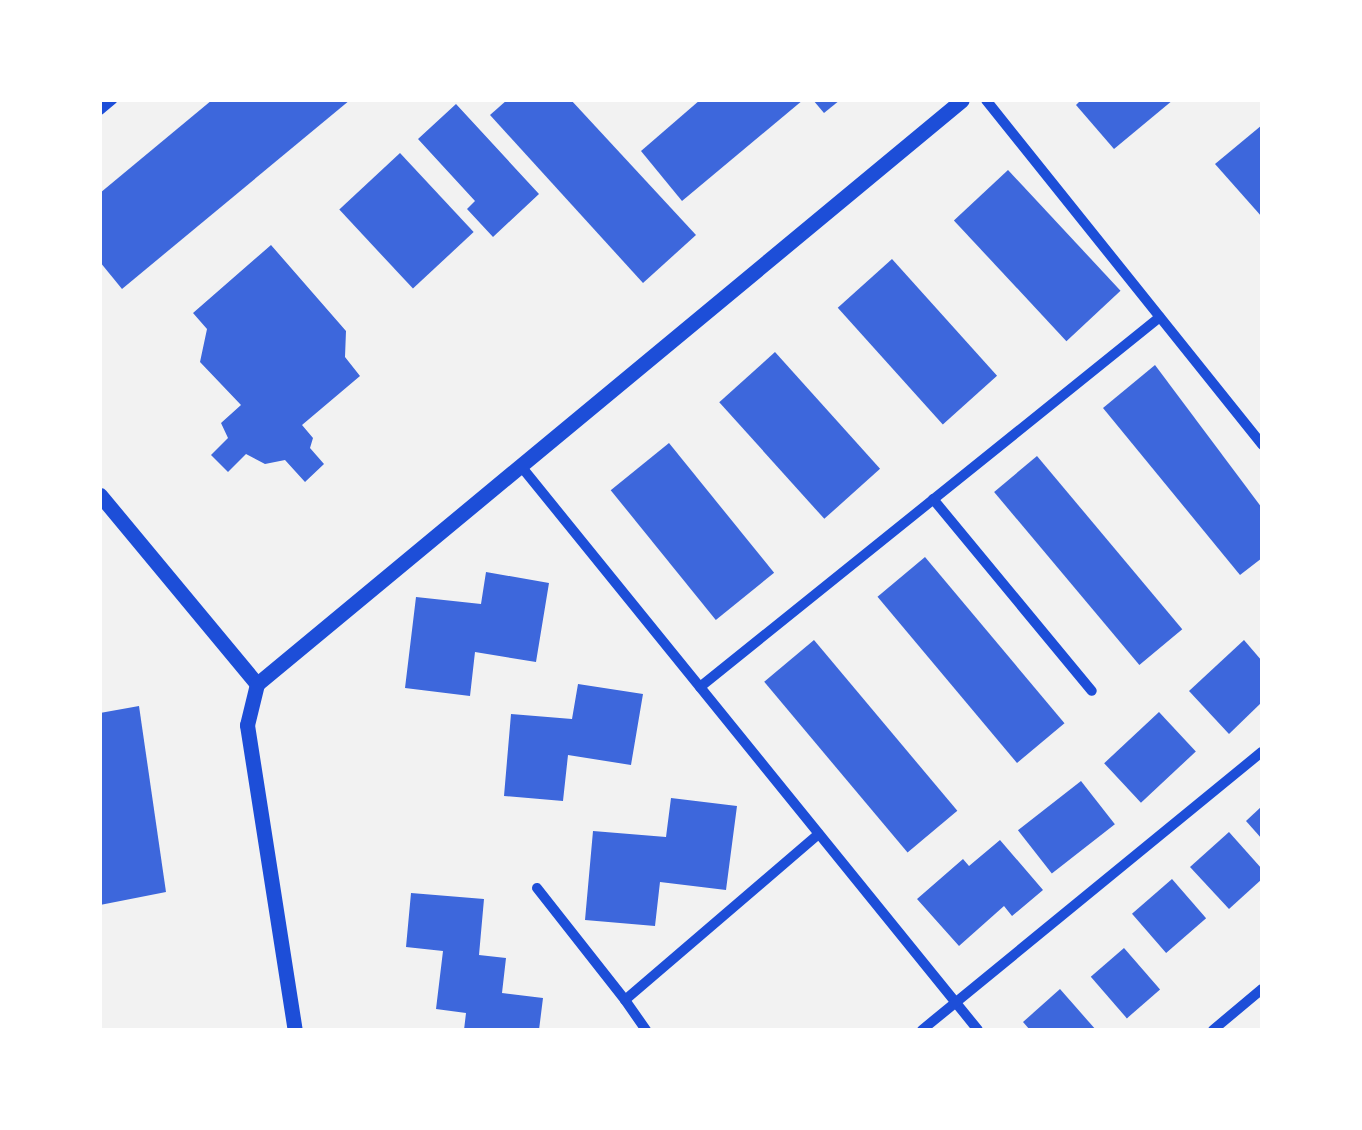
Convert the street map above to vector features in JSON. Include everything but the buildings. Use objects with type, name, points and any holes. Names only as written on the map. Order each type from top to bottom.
[{"type":"street","points":[[100,110],[112,100]]},
{"type":"street","points":[[296,1030],[247,725],[256,684],[962,100]]},
{"type":"street","points":[[986,100],[1262,445]]},
{"type":"street","points":[[700,687],[1160,317]]},
{"type":"street","points":[[520,466],[978,1030]]},
{"type":"street","points":[[100,495],[256,684]]},
{"type":"street","points":[[933,499],[1092,691]]},
{"type":"street","points":[[922,1030],[1262,752]]},
{"type":"street","points":[[625,1000],[819,834]]},
{"type":"street","points":[[537,888],[646,1030]]},
{"type":"street","points":[[1213,1030],[1262,989]]}]
